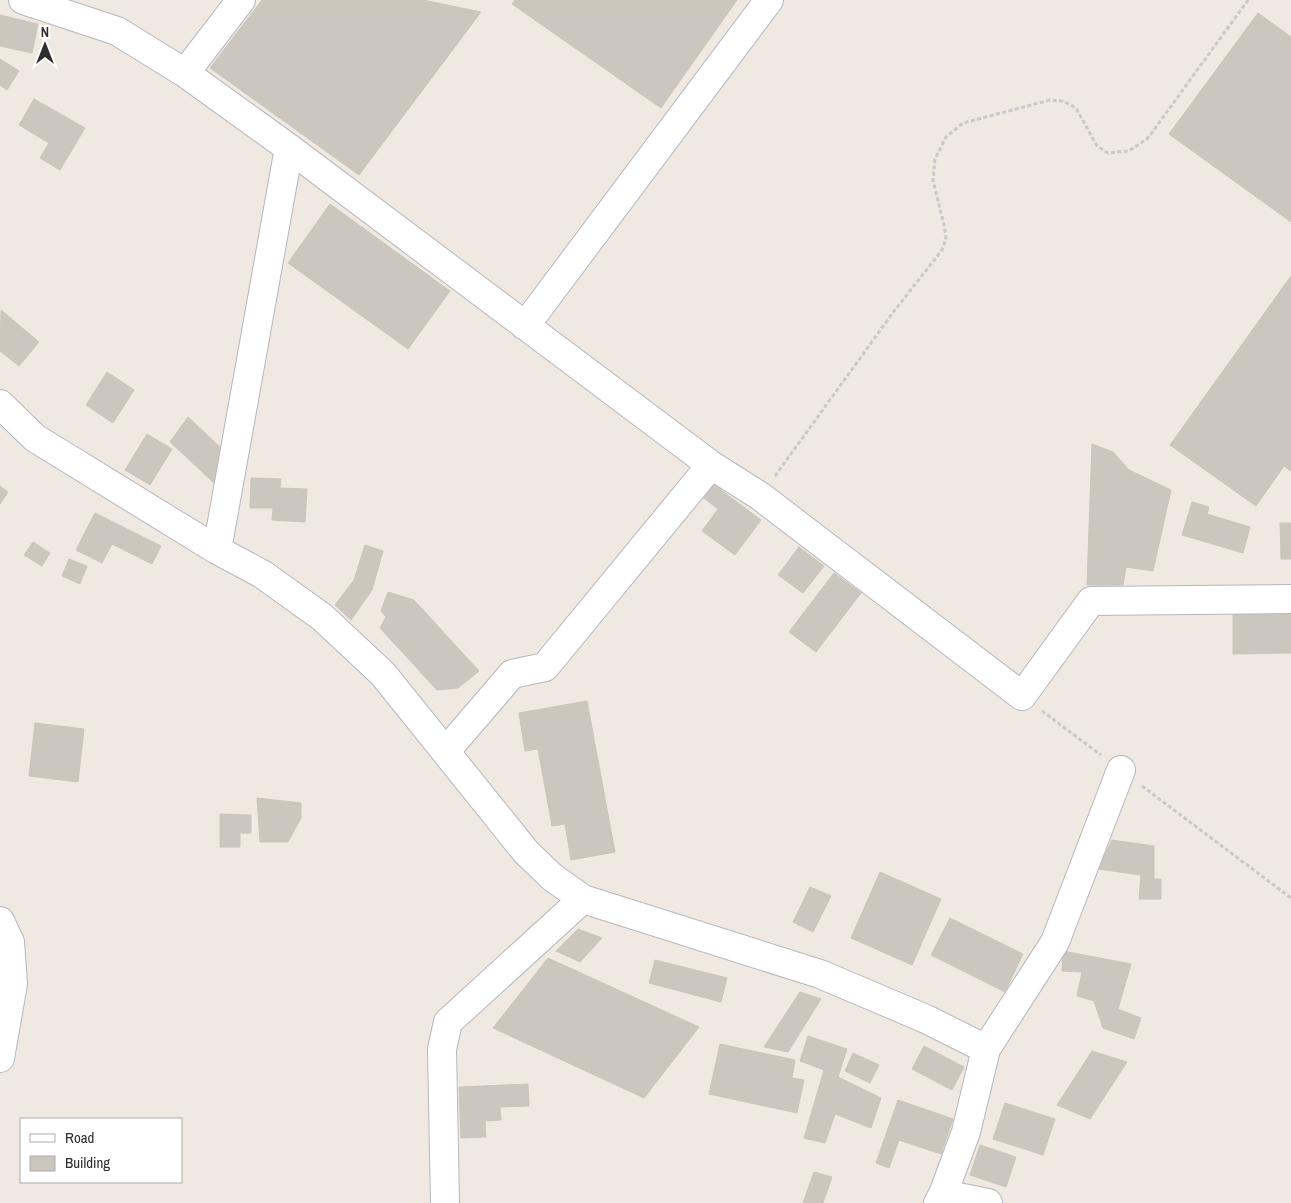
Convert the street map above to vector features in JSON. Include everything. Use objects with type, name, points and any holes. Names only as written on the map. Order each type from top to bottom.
[{"type":"street","points":[[23,0],[117,31],[185,73],[290,148],[711,465],[760,496],[1022,696],[1091,601],[1291,599]]},
{"type":"street","points":[[185,73],[241,0]]},
{"type":"street","points":[[525,326],[768,0]]},
{"type":"street","points":[[217,550],[290,148]]},
{"type":"street","points":[[0,404],[35,438],[217,550],[262,574],[322,617],[383,674],[446,750],[526,852],[552,877],[583,899],[820,974],[926,1019],[986,1049]]},
{"type":"street","points":[[446,750],[512,674],[545,667],[711,465]]},
{"type":"street","points":[[988,1203],[940,1199],[966,1132],[986,1049],[1055,942],[1121,770]]},
{"type":"street","points":[[445,1203],[442,1049],[448,1022],[583,899]]},
{"type":"street","points":[[0,921],[10,942],[13,984],[0,1058]]},
{"type":"path","points":[[760,496],[892,314],[942,250],[946,239],[933,180],[935,159],[946,137],[963,123],[1050,100],[1063,101],[1076,108],[1097,146],[1108,153],[1129,151],[1148,138],[1248,0]]},
{"type":"path","points":[[1022,696],[1291,898]]},
{"type":"building","points":[[262,0],[423,0],[481,12],[359,175],[210,68]]},
{"type":"building","points":[[515,0],[737,0],[661,108],[512,4]]},
{"type":"building","points":[[1258,13],[1291,37],[1291,222],[1169,134]]},
{"type":"building","points":[[0,15],[38,24],[32,53],[0,46]]},
{"type":"building","points":[[0,59],[19,71],[7,90],[0,85]]},
{"type":"building","points":[[34,99],[85,128],[60,170],[40,158],[49,143],[19,125]]},
{"type":"building","points":[[330,204],[450,291],[408,349],[288,263]]},
{"type":"building","points":[[1291,276],[1291,471],[1284,466],[1256,506],[1170,445]]},
{"type":"building","points":[[1,310],[39,342],[19,366],[0,351]]},
{"type":"building","points":[[107,372],[134,390],[113,423],[86,405]]},
{"type":"building","points":[[188,417],[221,448],[214,483],[170,442]]},
{"type":"building","points":[[147,434],[172,449],[150,485],[125,470]]},
{"type":"building","points":[[1092,444],[1113,452],[1129,470],[1171,490],[1153,571],[1126,567],[1123,585],[1087,585]]},
{"type":"building","points":[[251,478],[281,479],[280,488],[307,489],[305,522],[272,520],[273,508],[250,508]]},
{"type":"building","points":[[710,482],[761,520],[735,555],[702,531],[718,509],[700,495]]},
{"type":"building","points":[[0,486],[8,492],[0,504]]},
{"type":"building","points":[[1192,502],[1209,507],[1207,514],[1250,527],[1243,553],[1182,535]]},
{"type":"building","points":[[95,513],[161,546],[152,564],[112,544],[102,563],[76,550]]},
{"type":"building","points":[[1280,523],[1291,523],[1291,559],[1281,559]]},
{"type":"building","points":[[33,542],[50,553],[42,566],[24,555]]},
{"type":"building","points":[[365,545],[383,551],[372,590],[351,620],[335,605],[354,580]]},
{"type":"building","points":[[799,547],[824,566],[803,593],[778,575]]},
{"type":"building","points":[[69,559],[87,566],[80,584],[62,576]]},
{"type":"building","points":[[834,573],[861,593],[816,652],[789,632]]},
{"type":"building","points":[[388,592],[414,600],[479,671],[458,688],[437,690],[380,628],[386,617],[381,611]]},
{"type":"building","points":[[1291,611],[1291,653],[1233,654],[1233,612]]},
{"type":"building","points":[[587,701],[615,852],[571,860],[565,824],[552,826],[538,749],[525,751],[519,713]]},
{"type":"building","points":[[35,723],[84,729],[78,782],[29,776]]},
{"type":"building","points":[[257,798],[301,803],[301,818],[288,842],[260,842]]},
{"type":"building","points":[[220,814],[251,815],[251,833],[240,833],[240,847],[220,847]]},
{"type":"building","points":[[1112,840],[1154,846],[1154,879],[1161,879],[1161,899],[1139,899],[1141,875],[1098,869]]},
{"type":"building","points":[[880,872],[941,899],[912,965],[851,938]]},
{"type":"building","points":[[810,887],[831,896],[813,932],[793,922]]},
{"type":"building","points":[[950,918],[1023,954],[1005,992],[931,955]]},
{"type":"building","points":[[578,929],[602,938],[580,962],[556,951]]},
{"type":"building","points":[[1063,951],[1131,964],[1118,1009],[1141,1018],[1134,1039],[1103,1028],[1094,1001],[1077,996],[1082,972],[1062,971]]},
{"type":"building","points":[[548,958],[699,1027],[644,1098],[493,1028]]},
{"type":"building","points":[[655,960],[727,978],[721,1002],[649,983]]},
{"type":"building","points":[[800,992],[821,999],[788,1052],[764,1047]]},
{"type":"building","points":[[808,1036],[847,1049],[838,1077],[881,1098],[871,1128],[835,1114],[825,1143],[804,1138],[824,1070],[800,1061]]},
{"type":"building","points":[[720,1044],[795,1060],[792,1078],[804,1080],[797,1113],[709,1094]]},
{"type":"building","points":[[924,1046],[964,1067],[952,1090],[912,1069]]},
{"type":"building","points":[[1092,1051],[1127,1062],[1090,1119],[1057,1105]]},
{"type":"building","points":[[853,1053],[879,1065],[870,1083],[845,1071]]},
{"type":"building","points":[[528,1084],[529,1106],[500,1107],[501,1120],[485,1121],[486,1137],[461,1138],[459,1087]]},
{"type":"building","points":[[898,1100],[953,1119],[941,1154],[899,1140],[889,1168],[876,1163]]},
{"type":"building","points":[[1005,1103],[1055,1119],[1043,1155],[993,1139]]},
{"type":"building","points":[[980,1145],[1016,1157],[1006,1187],[970,1175]]},
{"type":"building","points":[[814,1172],[832,1177],[823,1203],[803,1203]]}]
